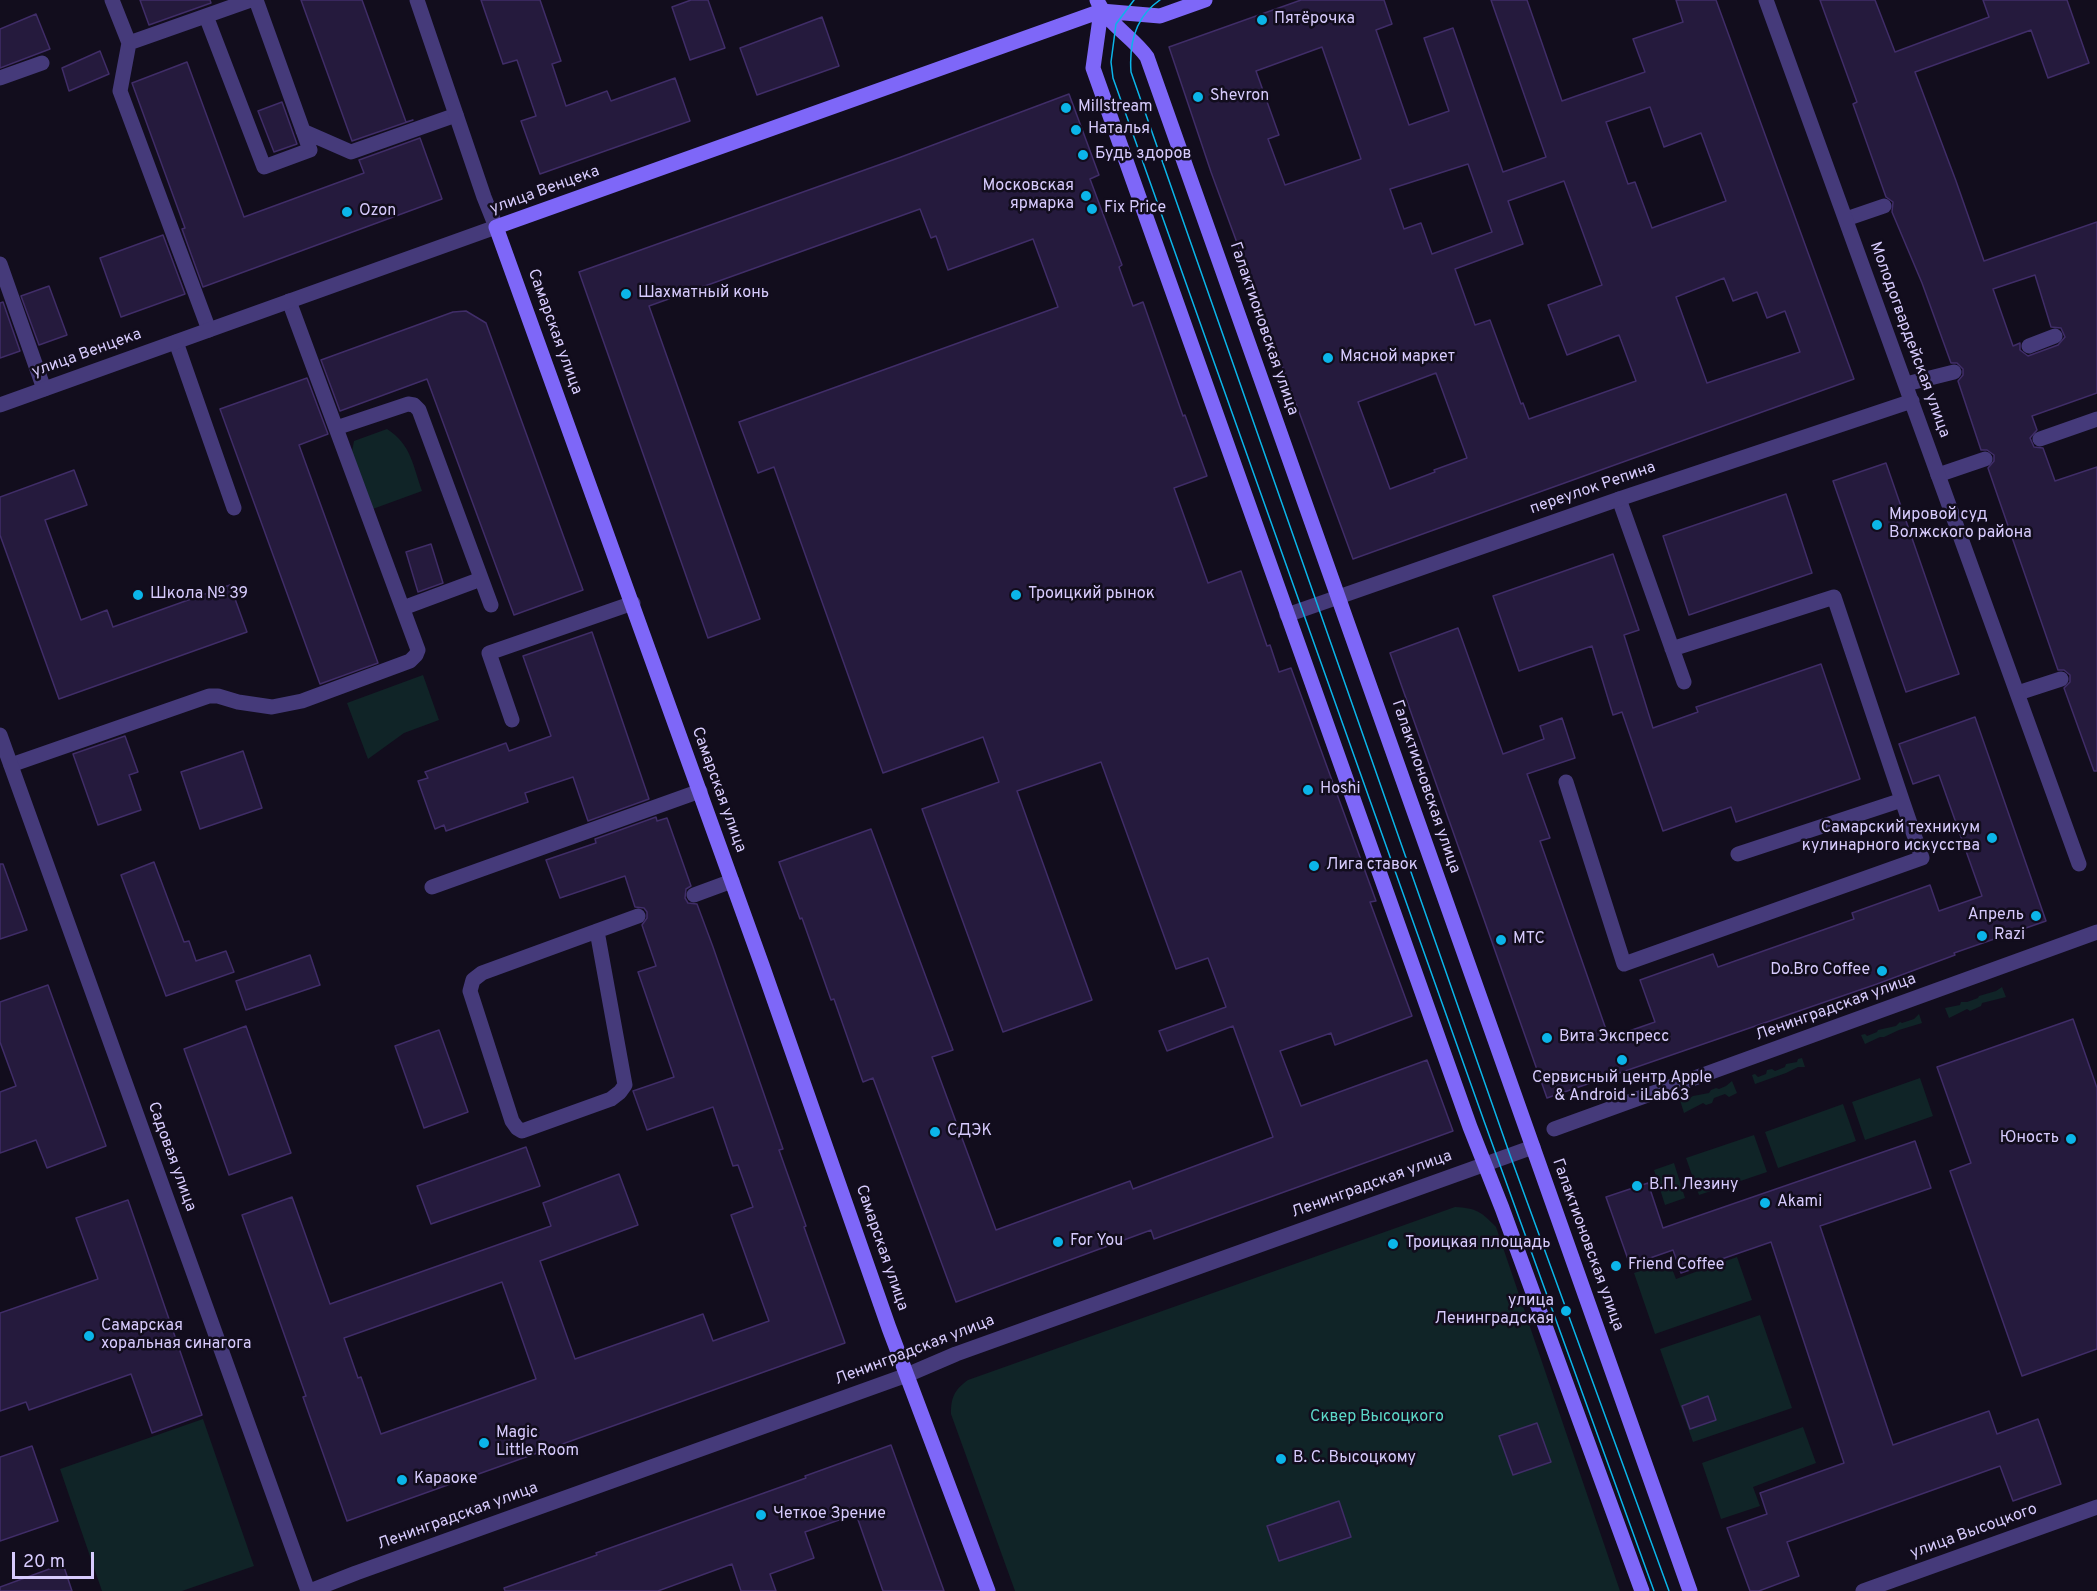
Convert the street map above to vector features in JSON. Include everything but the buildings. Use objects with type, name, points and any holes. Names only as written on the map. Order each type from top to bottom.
[{"type":"main road","name":"улица Венцека","points":[[496,227],[1103,4],[1160,16],[1205,0]]},
{"type":"main road","name":"Галактионовская улица","points":[[1103,4],[1147,57],[1690,1591]]},
{"type":"main road","points":[[1103,4],[1093,69],[1484,1165],[1642,1591]]},
{"type":"main road","name":"Самарская улица","points":[[496,227],[633,603],[907,1375],[988,1591]]},
{"type":"street","points":[[112,0],[129,44],[120,91],[209,330]]},
{"type":"street","points":[[129,44],[251,0]]},
{"type":"street","points":[[206,16],[264,167],[310,150],[256,0]]},
{"type":"street","name":"Самарская улица","points":[[417,0],[496,227]]},
{"type":"street","name":"Молодогвардейская улица","points":[[1766,0],[2079,864]]},
{"type":"street","points":[[0,78],[42,63]]},
{"type":"street","points":[[303,131],[351,152],[456,115]]},
{"type":"street","points":[[1846,219],[1884,206]]},
{"type":"street","name":"улица Венцека","points":[[0,405],[496,227]]},
{"type":"street","points":[[0,264],[44,389]]},
{"type":"street","points":[[11,765],[209,696],[272,707],[302,701],[410,661],[416,655],[418,650],[403,608],[289,301]]},
{"type":"street","points":[[2029,346],[2055,336]]},
{"type":"street","points":[[176,342],[234,508]]},
{"type":"street","points":[[1905,384],[1954,372]]},
{"type":"street","name":"переулок Репина","points":[[1287,615],[1619,499],[1912,401]]},
{"type":"street","points":[[336,428],[408,404],[414,405],[419,410],[491,605]]},
{"type":"street","points":[[2040,439],[2097,419]]},
{"type":"street","points":[[1938,475],[1984,459]]},
{"type":"street","points":[[1619,499],[1684,682]]},
{"type":"street","points":[[403,608],[481,579]]},
{"type":"street","points":[[1566,782],[1624,964],[1922,858],[1834,597],[1672,649]]},
{"type":"street","points":[[512,720],[489,653],[633,603]]},
{"type":"street","points":[[2018,693],[2061,679]]},
{"type":"street","name":"Садовая улица","points":[[0,735],[309,1591]]},
{"type":"street","points":[[432,887],[700,791]]},
{"type":"street","points":[[1738,854],[1902,800]]},
{"type":"street","points":[[694,895],[732,881]]},
{"type":"street","points":[[597,931],[625,1085],[611,1099],[522,1131],[512,1121],[470,991],[474,980],[482,973],[638,916]]},
{"type":"street","name":"Ленинградская улица","points":[[1554,1129],[2097,932]]},
{"type":"street","name":"Ленинградская улица","points":[[309,1591],[907,1375],[967,1350],[1533,1147]]},
{"type":"street","name":"улица Высоцкого","points":[[1863,1591],[2097,1507]]},
{"type":"green space","points":[[387,429],[406,449],[422,491],[370,510],[351,457],[354,441]]},
{"type":"green space","points":[[423,675],[439,720],[404,733],[368,759],[347,703]]},
{"type":"green space","points":[[2002,987],[2006,997],[1982,1003],[1981,1006],[1970,1011],[1967,1009],[1949,1018],[1945,1008],[1960,1005],[1961,1002],[1978,998]]},
{"type":"green space","points":[[1919,1014],[1922,1023],[1865,1044],[1861,1035],[1867,1036],[1878,1030],[1896,1026],[1900,1022],[1914,1019]]},
{"type":"green space","points":[[1802,1058],[1805,1067],[1798,1067],[1755,1084],[1752,1075],[1755,1074],[1758,1077],[1766,1074],[1767,1070],[1775,1071]]},
{"type":"green space","points":[[1920,1078],[1933,1116],[1865,1140],[1852,1102]]},
{"type":"green space","points":[[1732,1081],[1737,1093],[1729,1097],[1725,1094],[1714,1098],[1712,1103],[1706,1105],[1703,1103],[1684,1113],[1680,1100],[1685,1101],[1693,1096],[1709,1093]]},
{"type":"green space","points":[[1843,1104],[1856,1141],[1778,1168],[1765,1132]]},
{"type":"green space","points":[[1754,1135],[1767,1172],[1699,1195],[1686,1158]]},
{"type":"green space","points":[[1674,1163],[1685,1198],[1665,1205],[1654,1170]]},
{"type":"green space","name":"Сквер Высоцкого","points":[[1455,1207],[1478,1212],[1496,1227],[1620,1591],[1015,1591],[951,1414],[954,1395],[963,1384],[968,1380]]},
{"type":"green space","points":[[1737,1257],[1752,1300],[1655,1334],[1634,1273],[1669,1261],[1676,1279]]},
{"type":"green space","points":[[1760,1315],[1792,1408],[1693,1442],[1660,1349]]},
{"type":"green space","points":[[203,1419],[254,1566],[182,1591],[102,1591],[60,1469]]},
{"type":"green space","points":[[1803,1427],[1816,1463],[1753,1487],[1760,1506],[1721,1519],[1702,1463]]},
{"type":"tram line","points":[[1134,0],[1116,24],[1111,62],[1113,78],[1484,1121],[1654,1591]]},
{"type":"tram line","points":[[1160,0],[1145,14],[1135,32],[1131,51],[1131,72],[1510,1155],[1669,1591]]},
{"type":"place","name":"Пятёрочка","points":[[1262,20]]},
{"type":"place","name":"Shevron","points":[[1198,97]]},
{"type":"place","name":"Millstream","points":[[1066,108]]},
{"type":"place","name":"Наталья","points":[[1076,130]]},
{"type":"place","name":"Будь здоров","points":[[1083,155]]},
{"type":"place","name":"Московская ярмарка","points":[[1086,196]]},
{"type":"place","name":"Fix Price","points":[[1092,209]]},
{"type":"place","name":"Ozon","points":[[347,212]]},
{"type":"place","name":"Шахматный конь","points":[[626,294]]},
{"type":"place","name":"Мясной маркет","points":[[1328,358]]},
{"type":"place","name":"Мировой суд Волжского района","points":[[1877,525]]},
{"type":"place","name":"Школа № 39","points":[[138,595]]},
{"type":"place","name":"Троицкий рынок","points":[[1016,595]]},
{"type":"place","name":"Hoshi","points":[[1308,790]]},
{"type":"place","name":"Самарский техникум кулинарного искусства","points":[[1992,838]]},
{"type":"place","name":"Лига ставок","points":[[1314,866]]},
{"type":"place","name":"Апрель","points":[[2036,916]]},
{"type":"place","name":"Razi","points":[[1982,936]]},
{"type":"place","name":"МТС","points":[[1501,940]]},
{"type":"place","name":"Do.Bro Coffee","points":[[1882,971]]},
{"type":"place","name":"Вита Экспресс","points":[[1547,1038]]},
{"type":"place","name":"Сервисный центр Apple & Android - iLab63","points":[[1622,1060]]},
{"type":"place","name":"СДЭК","points":[[935,1132]]},
{"type":"place","name":"Юность","points":[[2071,1139]]},
{"type":"place","name":"В.П. Лезину","points":[[1637,1186]]},
{"type":"place","name":"Akami","points":[[1765,1203]]},
{"type":"place","name":"For You","points":[[1058,1242]]},
{"type":"place","name":"Троицкая площадь","points":[[1393,1244]]},
{"type":"place","name":"Friend Coffee","points":[[1616,1266]]},
{"type":"place","name":"улица Ленинградская","points":[[1566,1311]]},
{"type":"place","name":"Самарская хоральная синагога","points":[[89,1336]]},
{"type":"place","name":"Magic Little Room","points":[[484,1443]]},
{"type":"place","name":"В. С. Высоцкому","points":[[1281,1459]]},
{"type":"place","name":"Караоке","points":[[402,1480]]},
{"type":"place","name":"Четкое Зрение","points":[[761,1515]]}]
